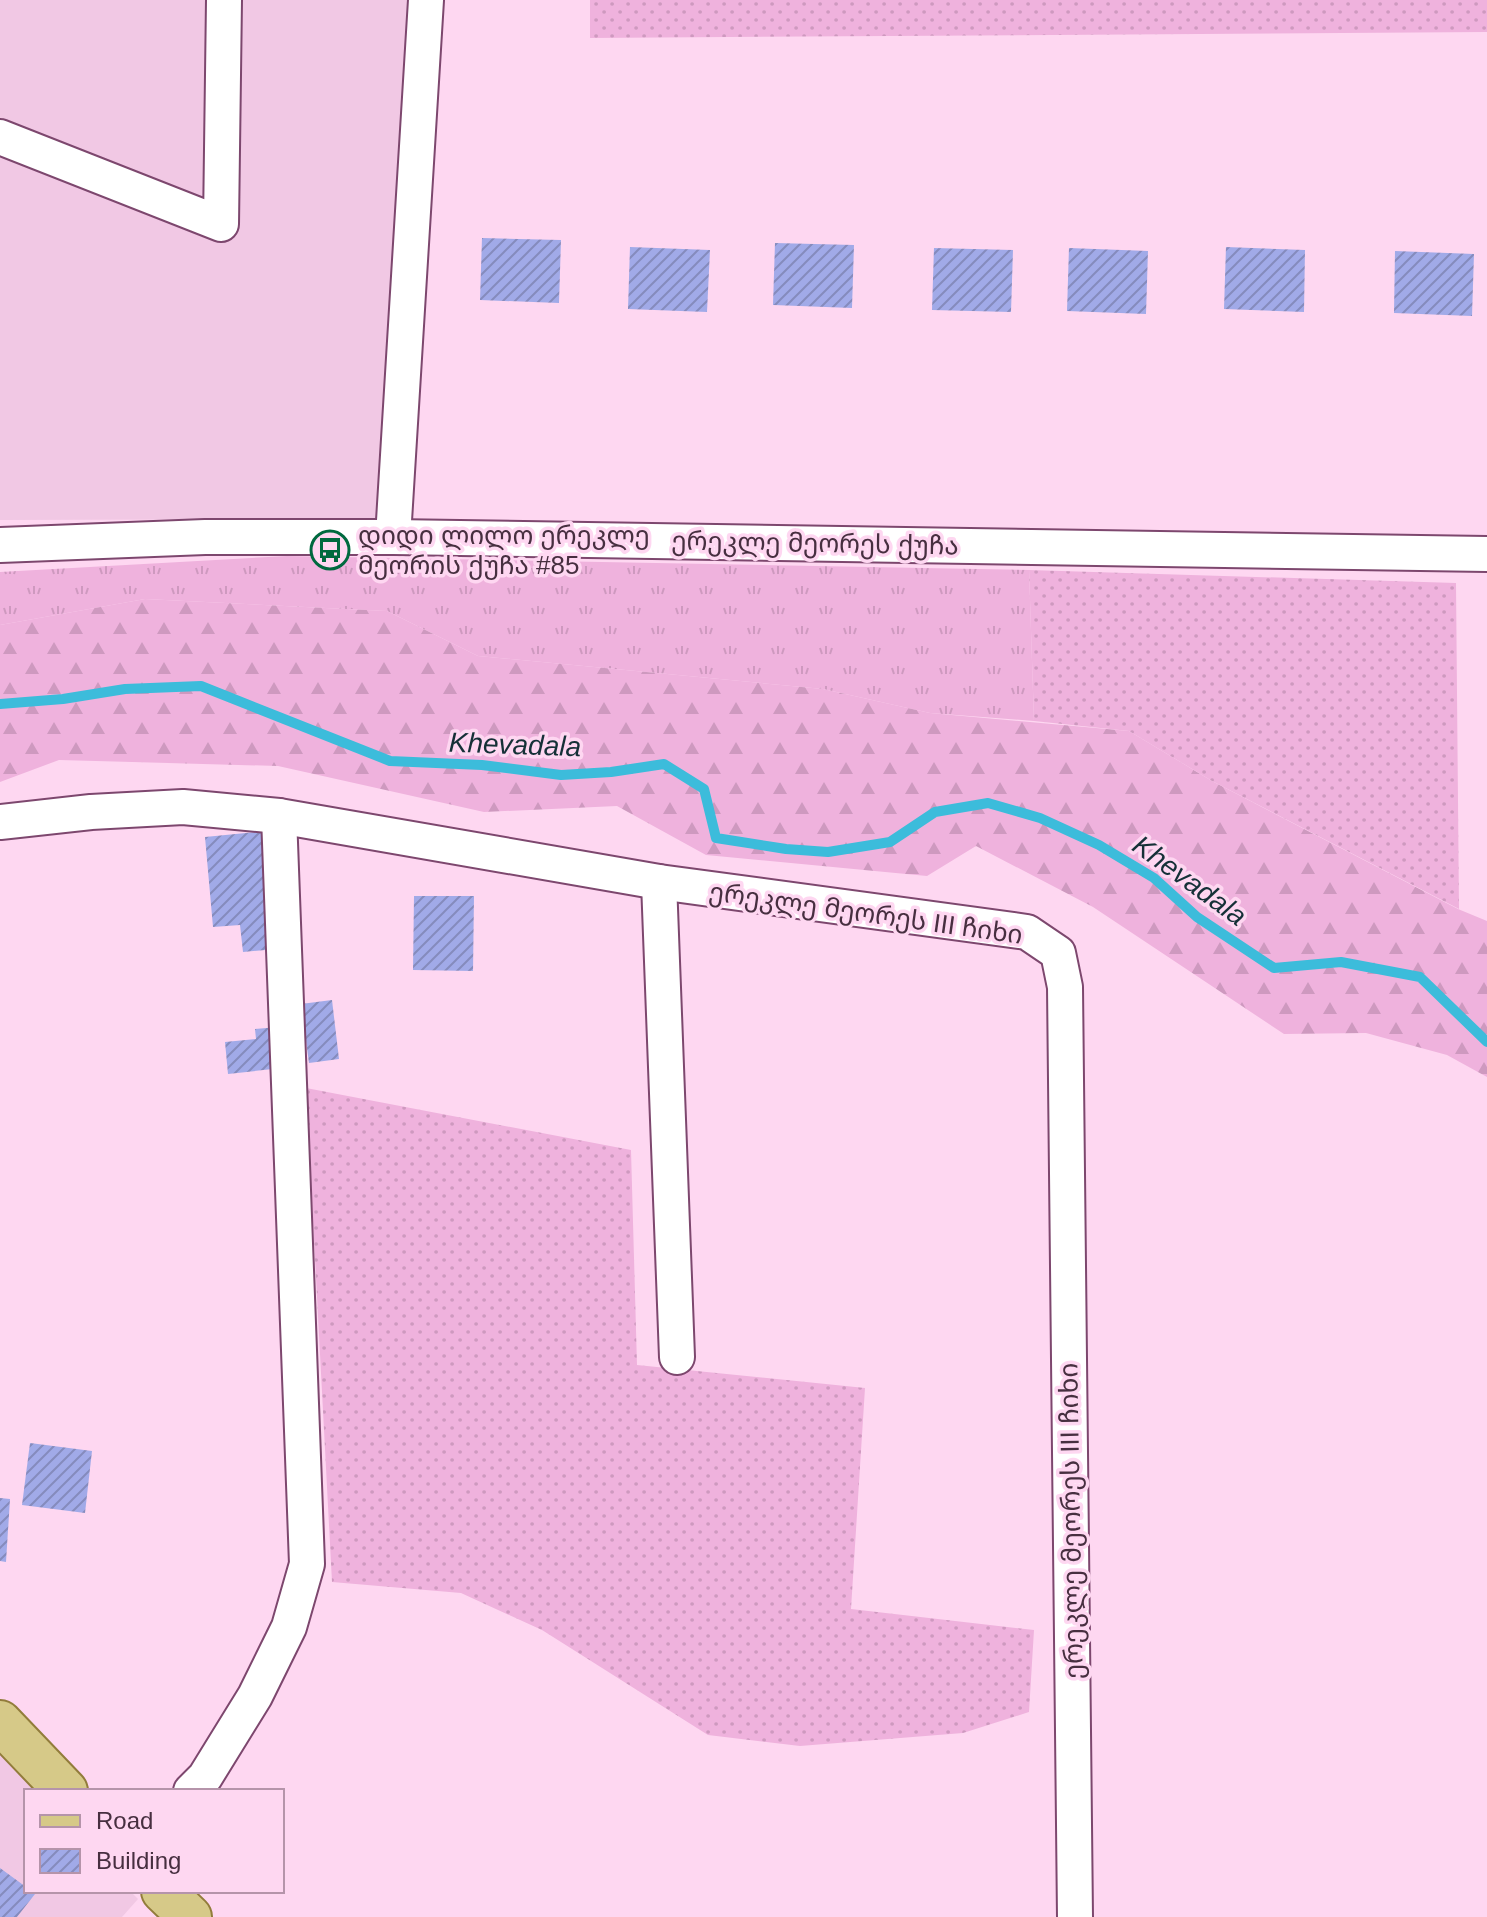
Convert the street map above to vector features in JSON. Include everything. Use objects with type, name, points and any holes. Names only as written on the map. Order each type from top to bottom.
[{"type":"main road","points":[[0,1722],[64,1789]]},
{"type":"main road","points":[[165,1893],[190,1917]]},
{"type":"street","points":[[0,137],[221,224],[224,0]]},
{"type":"street","points":[[393,537],[426,0]]},
{"type":"street","name":"ერეკლე მეორეს ქუჩა","points":[[0,545],[205,537],[393,537],[1487,554]]},
{"type":"street","name":"ერეკლე მეორეს III ჩიხი","points":[[0,822],[91,812],[183,807],[279,816],[659,882],[1027,932],[1058,953],[1065,987],[1075,1917]]},
{"type":"street","points":[[193,1789],[205,1777],[255,1696],[289,1627],[307,1564],[279,816]]},
{"type":"street","points":[[659,882],[677,1357]]},
{"type":"shaded area","points":[[0,0],[410,0],[379,519],[0,520]]},
{"type":"shaded area","points":[[0,1749],[37,1789],[24,1789],[24,1893],[132,1893],[138,1899],[122,1917],[0,1917]]},
{"type":"green space","points":[[590,0],[1487,0],[1487,32],[590,38]]},
{"type":"green space","points":[[287,556],[1029,570],[1034,721],[930,713],[823,689],[478,656],[387,611],[145,599],[0,625],[0,572]]},
{"type":"green space","points":[[1029,570],[1456,583],[1459,909],[1212,781],[1129,731],[1034,721]]},
{"type":"green space","points":[[145,599],[387,611],[478,656],[823,689],[930,713],[1129,731],[1212,781],[1458,909],[1487,921],[1487,1077],[1447,1055],[1366,1033],[1284,1034],[1093,907],[976,846],[927,876],[706,855],[617,806],[484,812],[278,766],[59,760],[0,782],[0,625]]},
{"type":"green space","points":[[306,1088],[631,1150],[637,1365],[865,1388],[851,1609],[1034,1630],[1029,1712],[963,1733],[800,1746],[708,1735],[542,1630],[461,1593],[332,1582]]},
{"type":"building","points":[[482,238],[561,240],[559,303],[480,300]]},
{"type":"building","points":[[775,243],[854,245],[852,308],[773,305]]},
{"type":"building","points":[[630,247],[710,250],[707,312],[628,309]]},
{"type":"building","points":[[1226,247],[1305,250],[1304,312],[1224,309]]},
{"type":"building","points":[[934,248],[1013,250],[1011,312],[932,310]]},
{"type":"building","points":[[1069,248],[1148,251],[1146,314],[1067,311]]},
{"type":"building","points":[[1395,251],[1474,254],[1472,316],[1394,313]]},
{"type":"building","points":[[266,831],[277,949],[243,952],[240,925],[213,927],[205,837]]},
{"type":"building","points":[[414,896],[474,896],[473,971],[413,970]]},
{"type":"building","points":[[332,1000],[339,1059],[309,1063],[301,1004]]},
{"type":"building","points":[[278,1027],[282,1068],[228,1074],[225,1042],[256,1039],[255,1029]]},
{"type":"building","points":[[30,1443],[92,1451],[85,1513],[22,1505]]},
{"type":"building","points":[[0,1498],[10,1499],[6,1562],[0,1561]]},
{"type":"building","points":[[0,1868],[24,1886],[24,1893],[35,1894],[17,1917],[0,1917]]},
{"type":"waterway","name":"Khevadala","points":[[0,704],[63,699],[125,689],[201,686],[390,761],[482,765],[561,775],[664,764],[704,789],[716,838],[786,849],[828,852],[890,842],[935,812],[988,803],[1040,818],[1099,845],[1154,878],[1197,917],[1274,968],[1341,962],[1420,977],[1487,1042]]},
{"type":"place","name":"დიდი ლილო ერეკლე მეორის ქუჩა #85","points":[[330,550]]}]
